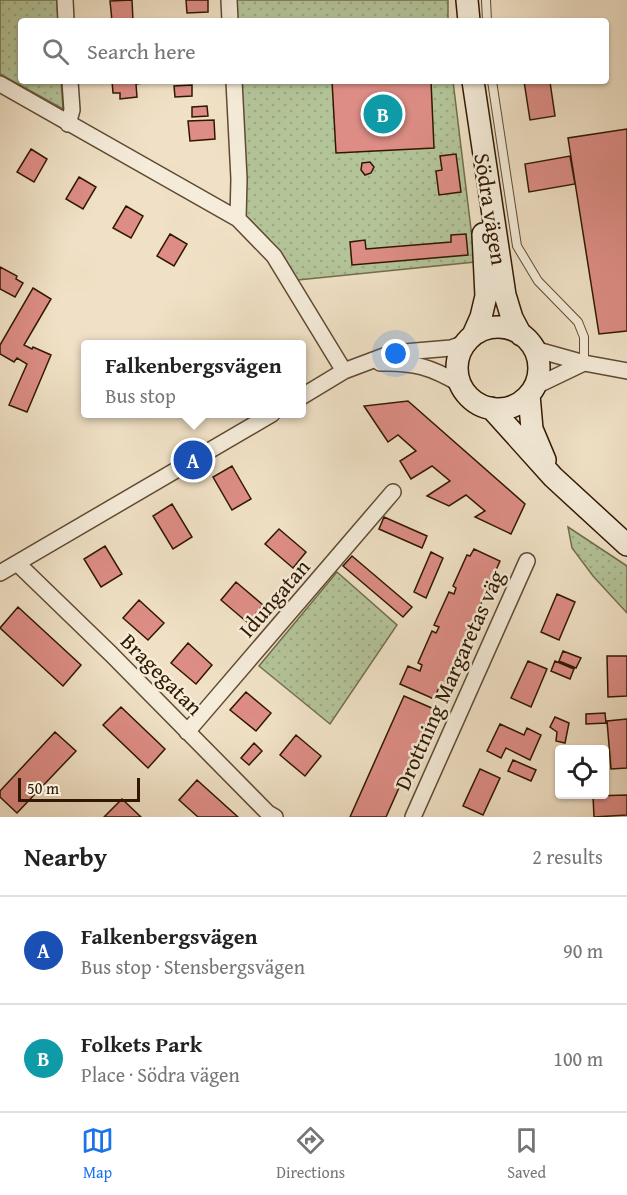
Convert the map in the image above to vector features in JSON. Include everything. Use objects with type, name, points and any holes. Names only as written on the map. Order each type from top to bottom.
[{"type":"main road","points":[[460,0],[461,18]]},
{"type":"main road","points":[[467,0],[469,18]]},
{"type":"main road","name":"Södra vägen","points":[[466,84],[483,233],[486,296],[481,317],[469,339]]},
{"type":"main road","name":"Södra vägen","points":[[473,84],[505,296],[512,318],[528,342]]},
{"type":"main road","points":[[531,391],[516,405],[506,408],[491,408],[474,401],[460,384],[457,367],[458,359],[469,339],[483,330],[500,327],[512,330],[528,342],[539,367],[531,391],[532,429],[553,477]]},
{"type":"main road","points":[[491,408],[553,477],[627,545]]},
{"type":"street","points":[[65,0],[66,18]]},
{"type":"street","points":[[229,0],[230,18]]},
{"type":"street","points":[[0,84],[238,219],[274,256],[344,371]]},
{"type":"street","points":[[68,123],[72,110],[70,84]]},
{"type":"street","points":[[234,84],[239,179],[238,219]]},
{"type":"street","points":[[306,394],[344,371],[392,353],[451,348],[469,339]]},
{"type":"street","points":[[528,342],[584,363],[627,371]]},
{"type":"street","points":[[365,364],[406,362],[443,374],[460,384]]},
{"type":"street","points":[[531,391],[584,363]]},
{"type":"street","points":[[0,573],[265,418]]},
{"type":"street","name":"Idungatan","points":[[188,732],[393,492]]},
{"type":"street","name":"Drottning Margaretas väg","points":[[412,817],[527,561]]},
{"type":"street","name":"Bragegatan","points":[[17,563],[268,813],[275,817]]},
{"type":"lane","points":[[486,0],[487,18]]},
{"type":"lane","points":[[492,84],[517,246],[538,281],[578,322],[584,338],[584,363]]},
{"type":"green space","points":[[0,0],[57,0],[58,18],[18,18],[18,84],[0,74]]},
{"type":"green space","points":[[229,0],[448,0],[448,18],[230,18]]},
{"type":"green space","points":[[18,84],[61,84],[63,109]]},
{"type":"green space","points":[[234,84],[453,84],[475,262],[288,281],[238,219]]},
{"type":"green space","points":[[568,527],[627,566],[627,613],[593,576],[572,548]]},
{"type":"green space","points":[[337,572],[397,625],[330,724],[259,666]]},
{"type":"building","points":[[132,0],[133,18],[112,18],[110,1]]},
{"type":"building","points":[[186,0],[208,0],[208,12],[187,13]]},
{"type":"building","points":[[112,84],[136,84],[137,97],[120,99],[120,93],[113,93]]},
{"type":"building","points":[[332,84],[431,84],[434,148],[336,153]]},
{"type":"building","points":[[524,84],[550,84],[555,116],[530,120]]},
{"type":"building","points":[[192,85],[192,96],[175,97],[174,86]]},
{"type":"building","points":[[207,106],[208,116],[192,117],[192,107]]},
{"type":"building","points":[[214,120],[215,139],[190,141],[188,121]]},
{"type":"building","points":[[627,129],[627,331],[599,334],[568,138]]},
{"type":"building","points":[[31,149],[47,159],[34,182],[17,172]]},
{"type":"building","points":[[456,154],[461,192],[439,195],[436,171],[442,170],[440,156]]},
{"type":"building","points":[[570,156],[575,184],[529,192],[525,164]]},
{"type":"building","points":[[370,162],[374,167],[371,173],[365,175],[361,170],[362,163]]},
{"type":"building","points":[[79,177],[96,187],[83,209],[66,199]]},
{"type":"building","points":[[126,206],[143,216],[131,238],[113,228]]},
{"type":"building","points":[[170,234],[187,244],[174,266],[157,256]]},
{"type":"building","points":[[466,234],[468,255],[352,265],[350,242],[365,240],[366,249],[451,242],[451,235]]},
{"type":"building","points":[[0,267],[17,276],[16,279],[23,283],[15,297],[0,289]]},
{"type":"building","points":[[33,288],[51,299],[24,345],[51,355],[27,412],[9,405],[27,364],[17,358],[14,362],[0,354],[0,345]]},
{"type":"building","points":[[408,401],[525,504],[511,534],[475,517],[485,511],[466,495],[449,506],[427,496],[450,481],[432,466],[411,479],[400,461],[416,451],[398,435],[388,442],[364,406]]},
{"type":"building","points":[[232,466],[251,499],[232,510],[213,477]]},
{"type":"building","points":[[172,504],[192,537],[173,549],[153,516]]},
{"type":"building","points":[[384,517],[427,536],[422,548],[379,529]]},
{"type":"building","points":[[279,529],[306,552],[293,568],[265,544]]},
{"type":"building","points":[[105,546],[122,574],[101,587],[84,559]]},
{"type":"building","points":[[474,549],[500,561],[445,685],[441,683],[434,699],[400,684],[408,666],[420,671],[422,665],[418,663],[432,631],[436,633],[439,627],[434,625],[449,592],[454,594],[456,588],[453,586],[467,555],[470,556]]},
{"type":"building","points":[[431,552],[443,558],[426,598],[414,592]]},
{"type":"building","points":[[352,556],[412,607],[403,617],[343,566]]},
{"type":"building","points":[[236,582],[263,605],[248,623],[221,600]]},
{"type":"building","points":[[557,594],[575,602],[559,640],[541,632]]},
{"type":"building","points":[[139,600],[164,623],[148,640],[123,618]]},
{"type":"building","points":[[18,607],[81,665],[63,686],[0,628]]},
{"type":"building","points":[[188,643],[212,665],[196,684],[171,663]]},
{"type":"building","points":[[563,651],[581,658],[576,668],[559,661]]},
{"type":"building","points":[[607,656],[627,656],[627,696],[608,697]]},
{"type":"building","points":[[528,661],[547,669],[531,707],[511,698]]},
{"type":"building","points":[[555,661],[574,669],[570,679],[551,671]]},
{"type":"building","points":[[246,692],[271,713],[256,731],[230,710]]},
{"type":"building","points":[[404,696],[434,709],[386,817],[350,817]]},
{"type":"building","points":[[121,707],[165,749],[148,768],[103,725]]},
{"type":"building","points":[[605,713],[606,723],[586,724],[586,714]]},
{"type":"building","points":[[555,717],[569,723],[565,743],[556,741],[557,732],[550,727]]},
{"type":"building","points":[[627,719],[627,768],[611,769],[607,721]]},
{"type":"building","points":[[500,724],[524,735],[527,728],[541,735],[530,760],[506,748],[501,758],[487,751]]},
{"type":"building","points":[[55,732],[76,751],[17,813],[0,797],[0,791]]},
{"type":"building","points":[[296,735],[321,756],[305,776],[280,755]]},
{"type":"building","points":[[254,743],[262,751],[249,765],[241,758]]},
{"type":"building","points":[[513,760],[536,770],[531,781],[508,771]]},
{"type":"building","points":[[480,769],[500,778],[483,815],[463,806]]},
{"type":"building","points":[[197,780],[238,817],[198,817],[179,800]]},
{"type":"building","points":[[627,795],[627,815],[594,817],[593,799],[609,799],[609,796]]},
{"type":"building","points":[[122,799],[141,817],[104,817]]},
{"type":"place","name":"Folkets Park","points":[[383,114]]},
{"type":"place","name":"Falkenbergsvägen","points":[[193,460]]}]
